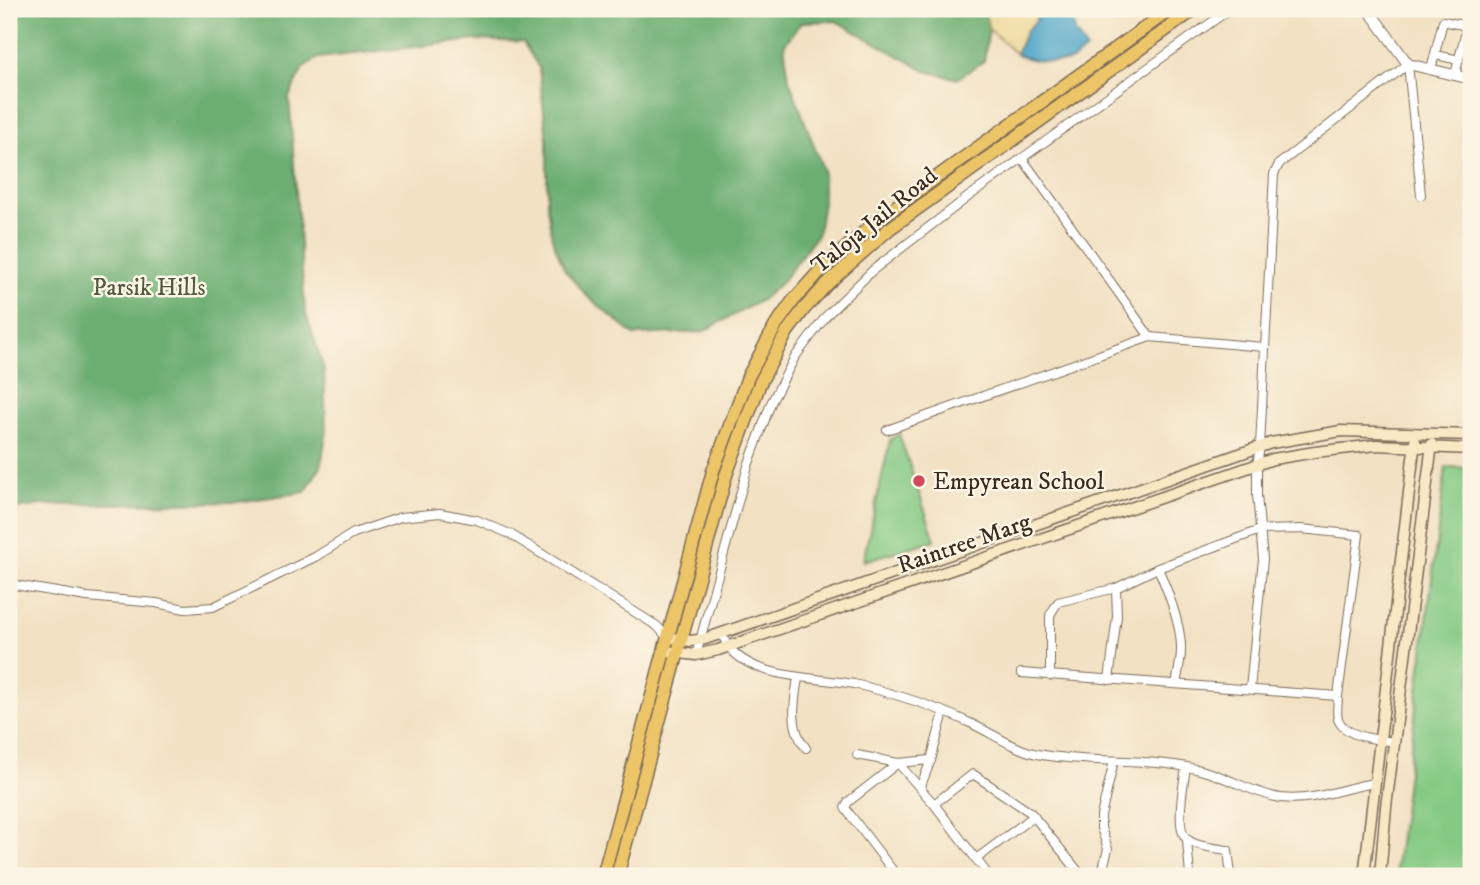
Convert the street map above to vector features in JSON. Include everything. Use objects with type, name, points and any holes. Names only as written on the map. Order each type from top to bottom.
[{"type":"main road","name":"Taloja Jail Road","points":[[666,643],[721,447],[752,368],[793,301],[844,248],[880,218],[1171,9]]},
{"type":"main road","name":"Taloja Jail Road","points":[[681,640],[719,500],[743,427],[773,357],[804,309],[853,258],[889,229],[1195,9]]},
{"type":"main road","name":"Raintree Marg","points":[[666,643],[700,640],[722,634],[1260,446],[1341,431],[1471,435]]},
{"type":"main road","points":[[1364,874],[1416,432]]},
{"type":"main road","points":[[1380,876],[1432,434]]},
{"type":"main road","name":"Raintree Marg","points":[[666,643],[677,653],[696,655],[727,647],[1273,459],[1376,445],[1471,449]]},
{"type":"main road","points":[[617,876],[681,640]]},
{"type":"main road","points":[[603,876],[666,643]]},
{"type":"street","points":[[696,655],[748,466],[771,404],[795,357],[827,315],[873,270],[1021,158],[1230,9]]},
{"type":"street","points":[[1368,9],[1408,64],[1421,195]]},
{"type":"street","points":[[1431,70],[1443,21],[1467,26],[1455,75]]},
{"type":"street","points":[[1436,55],[1460,60]]},
{"type":"street","points":[[1408,64],[1471,79]]},
{"type":"street","points":[[1250,689],[1263,559],[1256,466],[1260,446],[1274,174],[1279,164],[1408,64]]},
{"type":"street","points":[[1021,158],[1150,337]]},
{"type":"street","points":[[887,430],[1150,337],[1264,347]]},
{"type":"street","points":[[9,584],[185,609],[213,607],[305,562],[354,533],[401,517],[440,513],[477,520],[510,534],[657,626],[666,643]]},
{"type":"street","points":[[1050,676],[1049,620],[1053,606],[1058,602],[1116,588],[1158,568],[1260,530],[1301,529],[1359,535],[1338,696],[1339,721],[1344,728],[1356,734],[1395,742]]},
{"type":"street","points":[[1158,568],[1166,585],[1180,639],[1176,684]]},
{"type":"street","points":[[1109,680],[1117,616],[1116,588]]},
{"type":"street","points":[[722,634],[727,647],[768,670],[797,678],[857,685],[944,712],[1032,753],[1186,767],[1214,773],[1259,792],[1284,798],[1328,795],[1376,783]]},
{"type":"street","points":[[1021,673],[1338,696]]},
{"type":"street","points":[[797,678],[793,704],[794,724],[800,741],[806,748]]},
{"type":"street","points":[[920,788],[944,712]]},
{"type":"street","points":[[857,755],[898,763],[931,760]]},
{"type":"street","points":[[1101,876],[1108,849],[1101,828],[1101,816],[1114,761]]},
{"type":"street","points":[[898,763],[934,804],[989,876]]},
{"type":"street","points":[[897,876],[845,808],[848,802],[898,763]]},
{"type":"street","points":[[1186,767],[1181,826],[1187,840],[1190,876]]},
{"type":"street","points":[[934,804],[973,775],[1034,816],[1082,876]]},
{"type":"street","points":[[1373,805],[1386,812]]},
{"type":"street","points":[[976,859],[1034,816]]},
{"type":"street","points":[[1187,840],[1228,850],[1231,876]]},
{"type":"green space","name":"Parsik Hills","points":[[9,9],[984,9],[989,29],[984,61],[957,79],[926,71],[836,21],[802,22],[784,45],[789,79],[823,170],[823,202],[818,233],[781,283],[760,301],[702,332],[634,335],[587,296],[565,270],[552,238],[547,207],[547,139],[539,68],[523,42],[475,40],[318,58],[303,68],[289,97],[305,311],[324,369],[326,434],[321,466],[305,492],[237,502],[40,505],[9,510]]},
{"type":"green space","points":[[899,434],[935,540],[863,561],[890,440]]},
{"type":"green space","points":[[1446,467],[1471,468],[1471,876],[1395,876]]},
{"type":"sand","points":[[984,9],[1034,9],[1037,20],[1026,31],[1016,54],[989,29]]},
{"type":"water","points":[[1034,9],[1071,9],[1075,32],[1086,49],[1073,60],[1060,62],[1035,60],[1016,54],[1026,31],[1037,20]]},
{"type":"place","name":"Empyrean School","points":[[919,481]]}]
